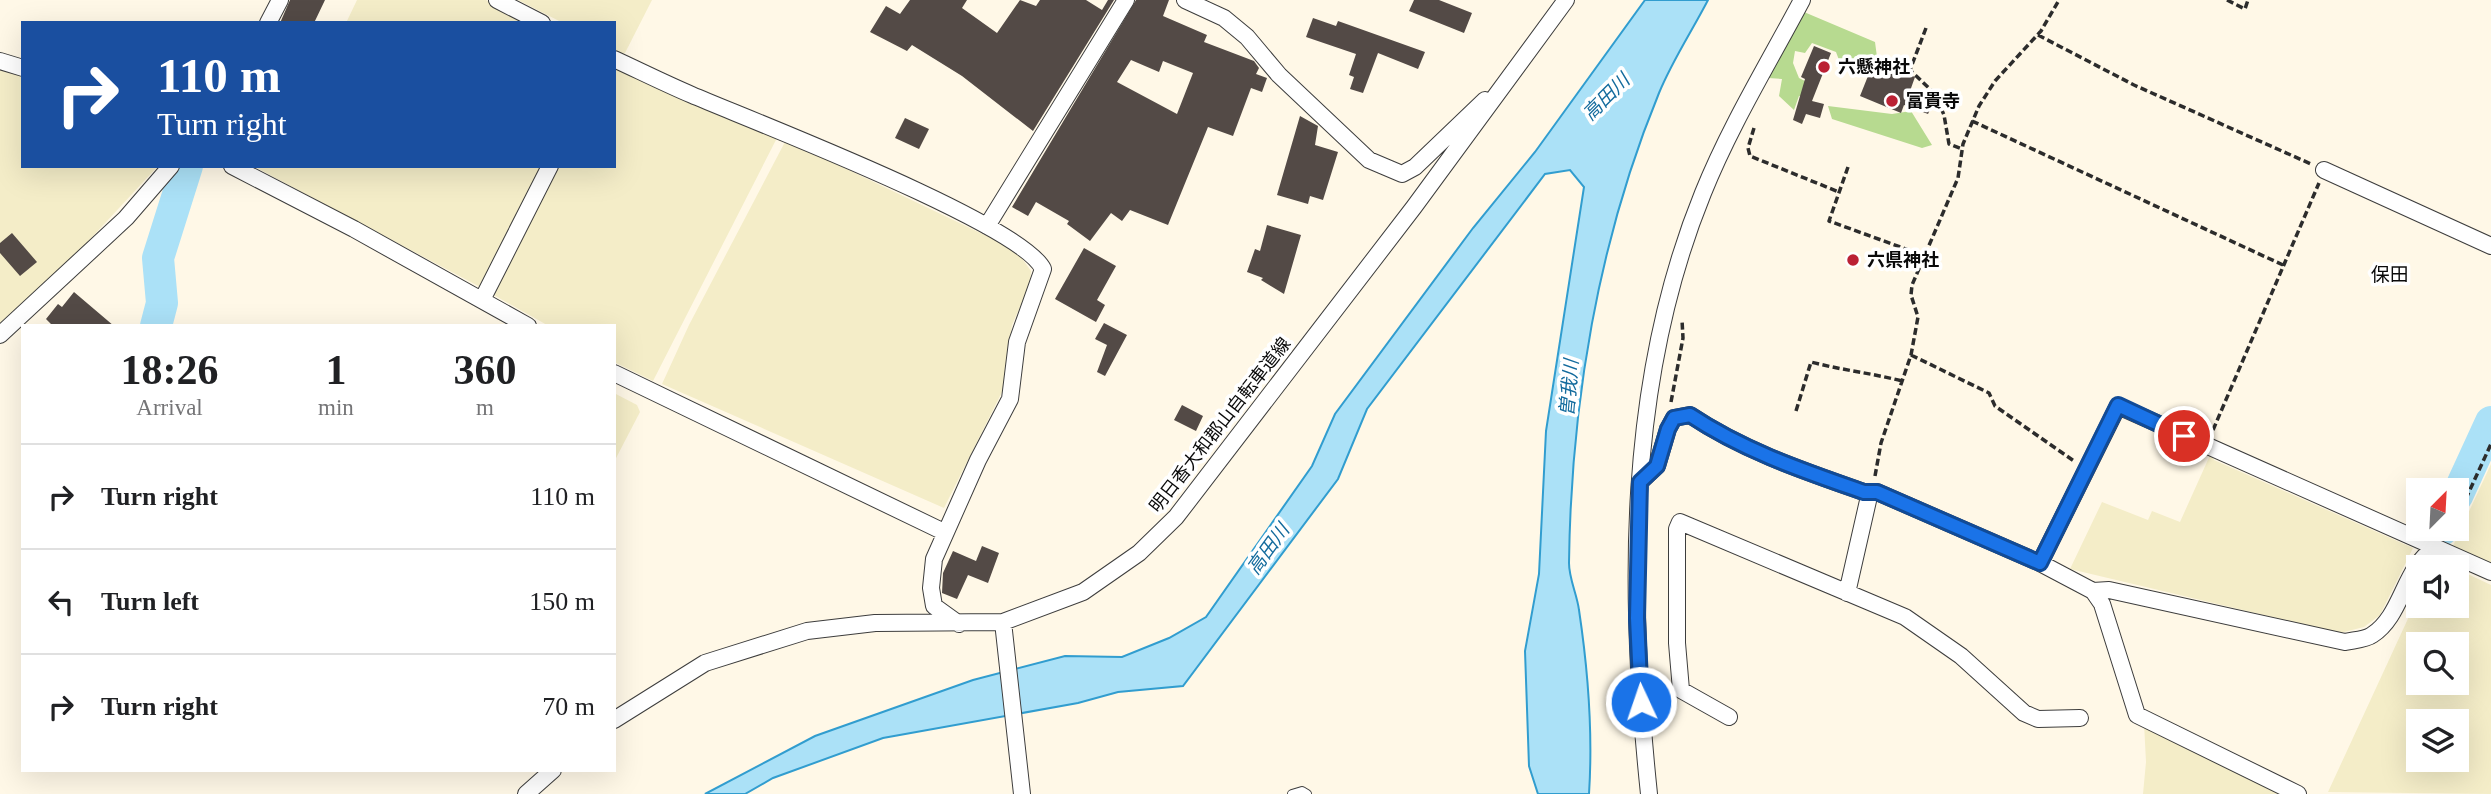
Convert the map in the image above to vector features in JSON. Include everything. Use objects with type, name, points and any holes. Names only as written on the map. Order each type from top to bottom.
[{"type":"street","points":[[269,21],[279,0]]},
{"type":"street","points":[[497,0],[538,21]]},
{"type":"street","points":[[987,226],[1126,0]]},
{"type":"street","points":[[1185,0],[1224,18],[1247,37],[1279,75],[1369,160],[1402,174],[1415,167],[1505,82]]},
{"type":"street","name":"明日香大和郡山自転車道線","points":[[616,719],[705,663],[807,631],[875,623],[1004,626],[1083,592],[1139,553],[1176,517],[1566,0]]},
{"type":"street","points":[[1649,794],[1637,618],[1640,482],[1659,333],[1678,263],[1702,193],[1735,121],[1802,0]]},
{"type":"street","points":[[616,60],[692,95],[784,132],[987,226],[1038,257],[1043,269],[1017,342],[1010,399],[944,532],[934,559],[934,606],[959,624]]},
{"type":"street","points":[[0,61],[21,67]]},
{"type":"street","points":[[0,335],[126,218],[169,168]]},
{"type":"street","points":[[236,168],[483,298],[525,324]]},
{"type":"street","points":[[483,298],[549,168]]},
{"type":"street","points":[[2324,170],[2491,246]]},
{"type":"street","points":[[616,374],[944,532]]},
{"type":"street","points":[[2040,563],[2118,405],[2491,572]]},
{"type":"street","points":[[1640,482],[1657,466],[1674,418],[1690,415],[1718,434],[1776,461],[1877,492],[2040,563],[2093,591],[2102,604],[2137,715],[2298,794]]},
{"type":"street","points":[[1847,593],[1870,492]]},
{"type":"street","points":[[1729,717],[1681,690],[1677,643],[1677,542],[1680,522],[1905,617],[1996,685],[2024,713],[2038,719],[2080,718]]},
{"type":"street","points":[[2093,591],[2109,590],[2345,642],[2370,636],[2386,622],[2421,557],[2435,548]]},
{"type":"street","points":[[1004,626],[1022,794]]},
{"type":"street","points":[[526,794],[551,772]]},
{"type":"lane","points":[[1292,794],[1303,791],[1307,794]]},
{"type":"path","points":[[1870,492],[1881,443],[1911,355],[1918,317],[1911,295],[1958,178],[1962,149],[1972,121],[1994,82],[2038,35],[2059,0]]},
{"type":"path","points":[[2227,0],[2245,9],[2248,0]]},
{"type":"path","points":[[1926,28],[1910,70],[1935,94],[1944,115],[1949,144],[1962,149]]},
{"type":"path","points":[[2038,35],[2134,85],[2324,170],[2206,446]]},
{"type":"path","points":[[1757,116],[1748,148],[1750,156],[1839,192]]},
{"type":"path","points":[[1972,121],[2283,265]]},
{"type":"path","points":[[1848,167],[1829,220],[1925,256]]},
{"type":"path","points":[[1674,418],[1670,397],[1683,338],[1682,310]]},
{"type":"path","points":[[1911,355],[1989,393],[1995,406],[2004,414],[2087,469]]},
{"type":"path","points":[[1796,411],[1811,362],[1845,371],[1862,370],[1902,381]]},
{"type":"path","points":[[2469,492],[2491,444]]},
{"type":"shaded area","points":[[357,0],[486,0],[528,21],[347,21]]},
{"type":"shaded area","points":[[518,0],[652,0],[625,53],[616,52],[616,21],[559,21]]},
{"type":"shaded area","points":[[0,68],[21,74],[21,168],[156,168],[69,262],[0,323]]},
{"type":"shaded area","points":[[616,69],[778,136],[653,381],[616,363],[616,324],[545,324],[492,294],[558,168],[616,168]]},
{"type":"shaded area","points":[[786,140],[1016,250],[1031,271],[1030,284],[1012,325],[1003,390],[944,508],[662,384],[689,325]]},
{"type":"shaded area","points":[[257,168],[544,168],[480,287]]},
{"type":"shaded area","points":[[616,394],[637,405],[640,412],[616,458]]},
{"type":"shaded area","points":[[2211,453],[2214,460],[2413,548],[2410,555],[2406,555],[2406,562],[2380,615],[2364,627],[2340,633],[2070,569],[2102,502],[2148,520],[2152,511],[2180,522]]},
{"type":"shaded area","points":[[2491,464],[2491,564],[2453,546],[2455,541],[2469,541],[2469,511]]},
{"type":"shaded area","points":[[2469,575],[2491,585],[2491,794],[2328,792],[2408,618],[2469,618]]},
{"type":"shaded area","points":[[2144,723],[2286,794],[2143,794],[2146,762]]},
{"type":"green space","points":[[1804,12],[1875,42],[1877,57],[1868,64],[1859,66],[1839,60],[1836,52],[1812,43],[1805,53],[1795,51],[1793,63],[1799,78],[1809,83],[1809,99],[1799,96],[1794,110],[1779,96],[1782,79],[1768,78]]},
{"type":"green space","points":[[1828,106],[1892,114],[1911,111],[1932,145],[1922,148],[1832,119]]},
{"type":"water","points":[[1645,0],[1708,0],[1664,81],[1638,149],[1604,265],[1582,383],[1575,443],[1569,563],[1579,610],[1587,679],[1590,725],[1589,794],[1538,794],[1529,766],[1525,651],[1539,574],[1546,431],[1584,187],[1570,170],[1545,174],[1367,409],[1338,479],[1183,686],[1118,692],[1078,703],[883,738],[773,778],[745,794],[705,794],[815,736],[973,680],[1065,656],[1122,657],[1169,638],[1206,617],[1312,466],[1335,414],[1473,228],[1535,152]]},
{"type":"building","points":[[290,0],[325,0],[315,21],[281,21]]},
{"type":"building","points":[[910,0],[967,0],[962,8],[997,33],[1020,0],[1036,6],[1040,0],[1086,0],[1102,10],[1108,0],[1114,0],[1033,131],[962,76],[912,45],[907,51],[870,32],[886,6],[900,14]]},
{"type":"building","points":[[1136,0],[1169,0],[1163,16],[1207,35],[1204,42],[1254,61],[1259,68],[1256,74],[1267,78],[1262,92],[1251,88],[1233,136],[1208,127],[1168,225],[1130,210],[1122,221],[1111,213],[1090,241],[1067,224],[1069,221],[1036,202],[1028,216],[1012,207]],"holes":[[[1131,60],[1159,72],[1163,61],[1193,73],[1177,114],[1117,82]]]},
{"type":"building","points":[[1414,0],[1439,0],[1472,13],[1464,33],[1409,11]]},
{"type":"building","points":[[1313,18],[1336,26],[1338,21],[1425,52],[1418,69],[1378,53],[1363,93],[1350,89],[1354,77],[1349,75],[1356,54],[1306,37]]},
{"type":"building","points":[[1814,46],[1831,53],[1812,101],[1824,104],[1820,118],[1806,114],[1802,124],[1793,120],[1805,79],[1801,77]]},
{"type":"building","points":[[1874,61],[1915,77],[1910,91],[1934,101],[1928,114],[1904,105],[1901,113],[1860,96]]},
{"type":"building","points":[[1300,116],[1318,126],[1315,145],[1338,152],[1323,200],[1310,196],[1308,204],[1277,195]]},
{"type":"building","points":[[905,118],[929,129],[919,149],[895,138]]},
{"type":"building","points":[[1267,225],[1301,235],[1284,294],[1261,280],[1263,278],[1247,272],[1255,249],[1260,251]]},
{"type":"building","points":[[12,233],[37,262],[20,276],[0,253],[0,243]]},
{"type":"building","points":[[1084,248],[1116,266],[1097,300],[1105,305],[1096,322],[1055,299]]},
{"type":"building","points":[[74,292],[112,324],[51,324],[46,319],[58,304],[62,307]]},
{"type":"building","points":[[1104,323],[1127,335],[1105,376],[1097,372],[1107,345],[1095,339]]},
{"type":"building","points":[[1182,405],[1203,416],[1196,431],[1174,420]]},
{"type":"building","points":[[982,546],[999,553],[988,583],[968,575],[957,599],[942,593],[943,573],[953,551],[976,561]]},
{"type":"waterway","points":[[157,324],[162,303],[158,258],[186,168]]},
{"type":"waterway","points":[[2465,478],[2491,422]]},
{"type":"place","name":"六懸神社","points":[[1824,67]]},
{"type":"place","name":"富貴寺","points":[[1892,101]]},
{"type":"place","name":"六県神社","points":[[1853,260]]},
{"type":"district","name":"保田","points":[[2390,274]]},
{"type":"route","points":[[1641,702],[1637,618],[1640,482],[1657,466],[1674,418],[1690,415],[1718,434],[1776,461],[1864,492],[1877,492],[2040,563],[2118,405],[2184,436]]},
{"type":"water label","name":"高田川","points":[[1606,97]]},
{"type":"water label","name":"曽我川","points":[[1569,388]]},
{"type":"water label","name":"高田川","points":[[1268,549]]}]
